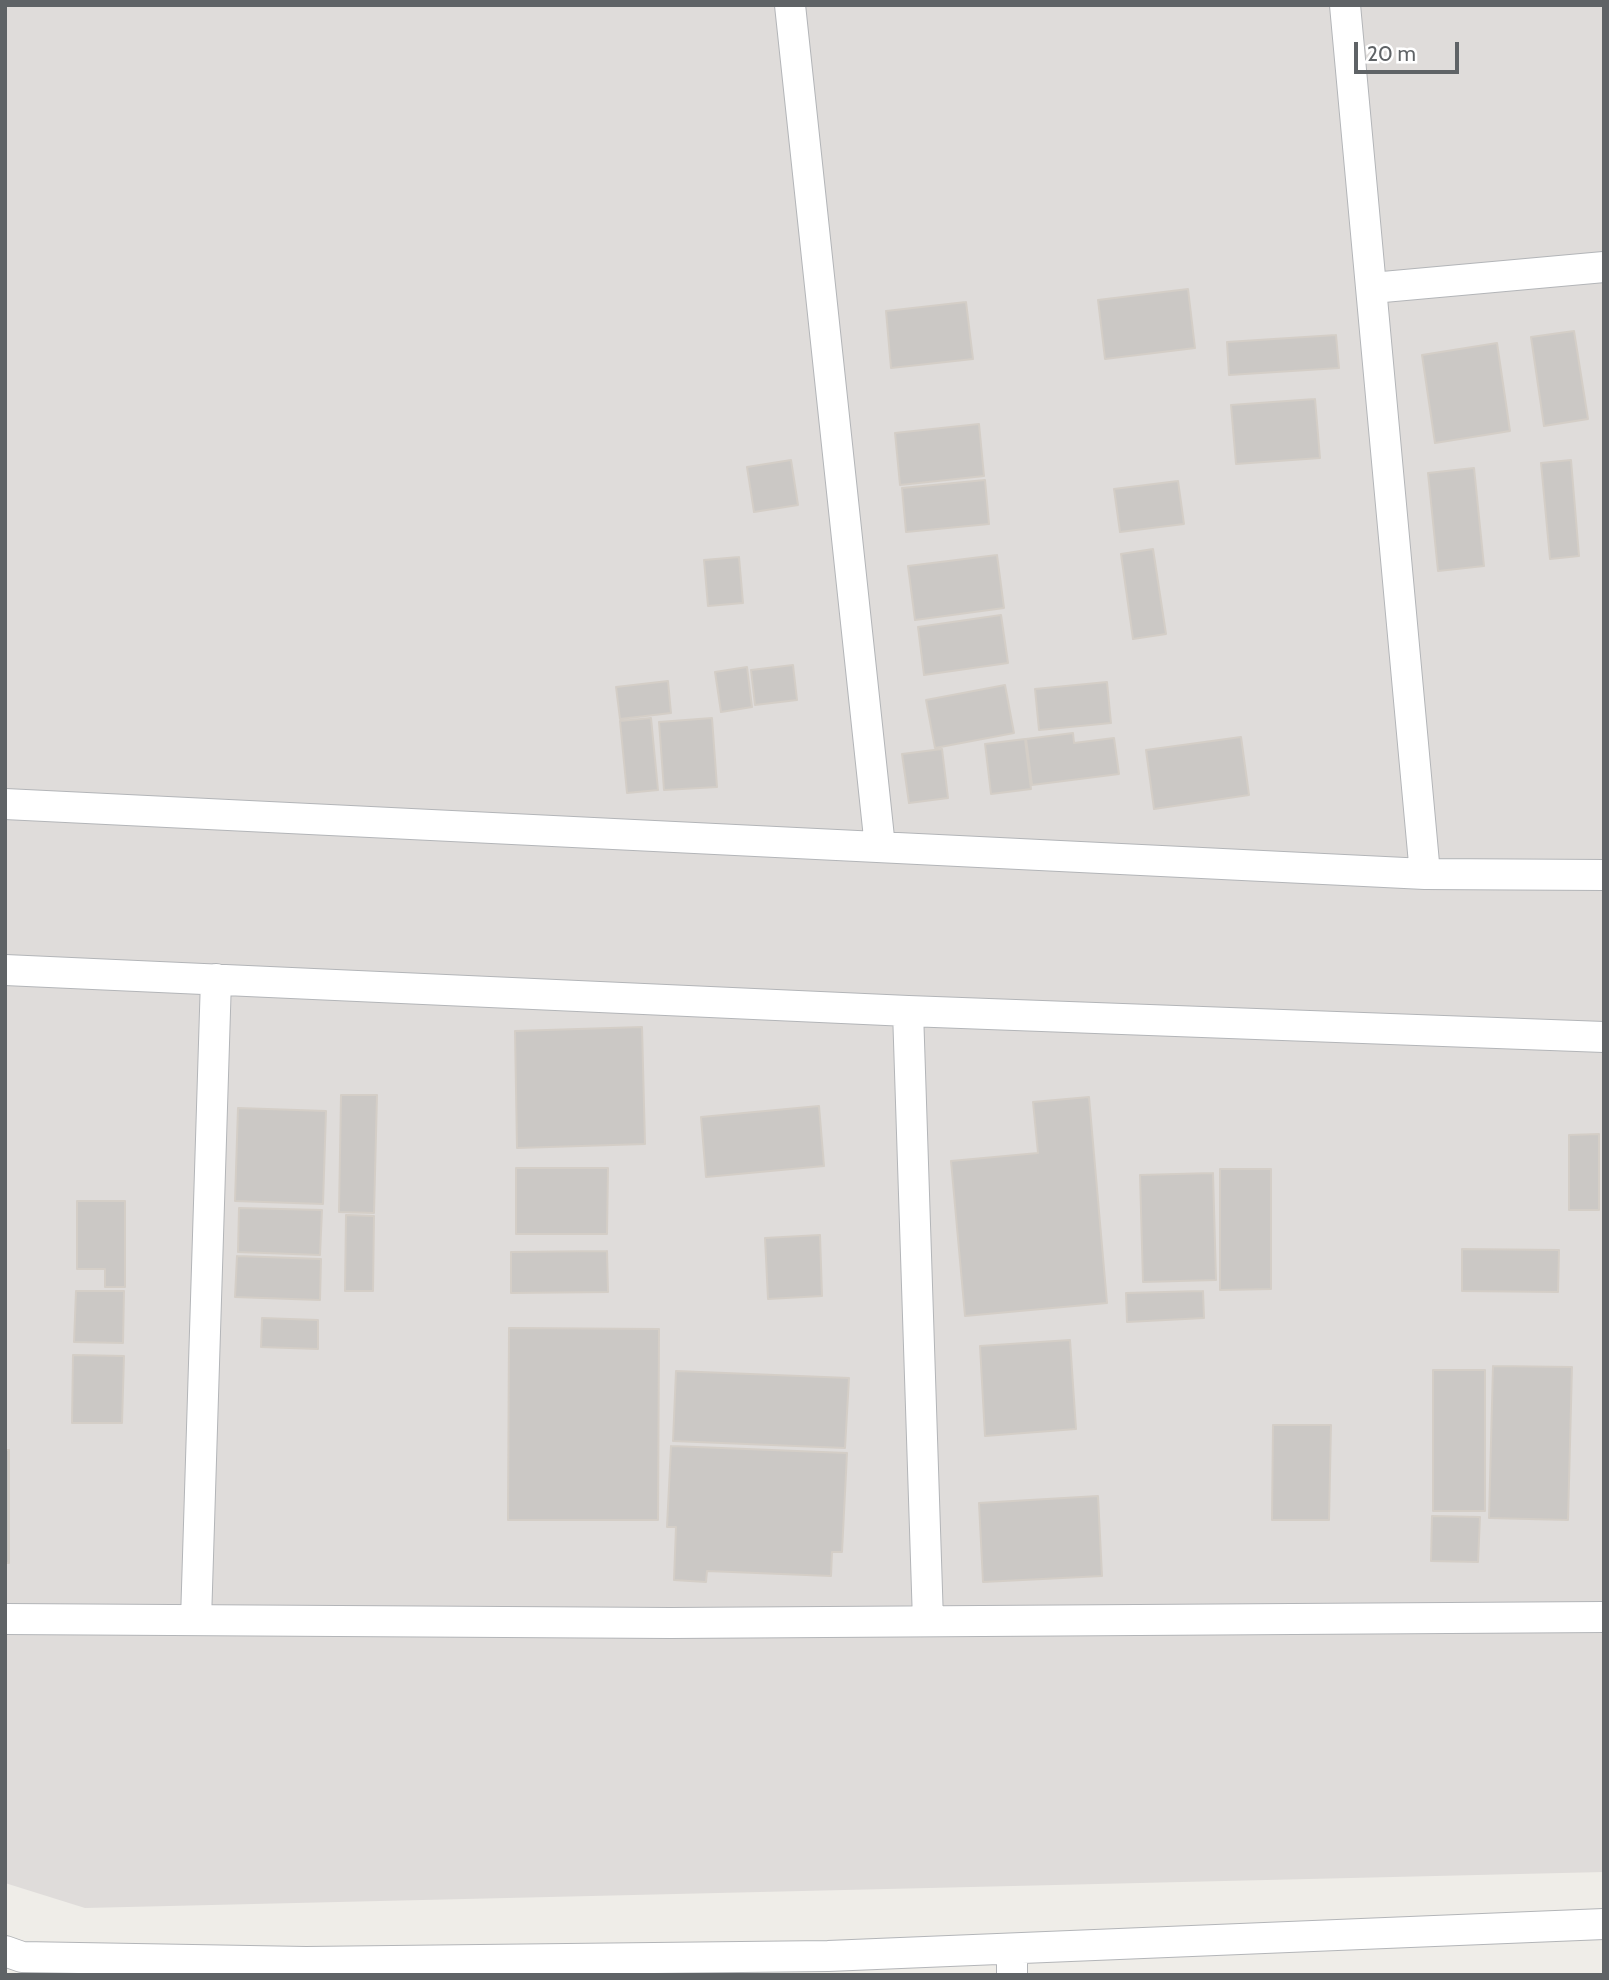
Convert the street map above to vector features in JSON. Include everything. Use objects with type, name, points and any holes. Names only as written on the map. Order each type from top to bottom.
[{"type":"street","points":[[790,5],[880,847]]},
{"type":"street","points":[[1345,5],[1425,874]]},
{"type":"street","points":[[1372,288],[1604,267]]},
{"type":"street","points":[[5,804],[1425,874],[1604,876]]},
{"type":"street","points":[[5,970],[908,1011],[1604,1037]]},
{"type":"street","points":[[196,1620],[216,979]]},
{"type":"street","points":[[908,1011],[928,1621]]},
{"type":"street","points":[[5,1619],[671,1623],[1604,1617]]},
{"type":"street","points":[[5,1951],[22,1957],[92,1966],[517,1967],[828,1956],[1012,1962],[1604,1924]]},
{"type":"shaded area","points":[[5,5],[1604,5],[1604,1872],[85,1908],[5,1883]]},
{"type":"building","points":[[1188,289],[1195,348],[1105,359],[1098,300]]},
{"type":"building","points":[[966,302],[973,359],[891,368],[886,311]]},
{"type":"building","points":[[1574,331],[1588,419],[1544,426],[1531,337]]},
{"type":"building","points":[[1336,335],[1339,368],[1229,375],[1227,342]]},
{"type":"building","points":[[1497,343],[1510,431],[1435,443],[1422,355]]},
{"type":"building","points":[[1315,399],[1320,458],[1236,464],[1231,405]]},
{"type":"building","points":[[979,424],[984,476],[900,485],[895,433]]},
{"type":"building","points":[[791,460],[798,505],[754,512],[747,467]]},
{"type":"building","points":[[1571,460],[1579,556],[1550,559],[1541,463]]},
{"type":"building","points":[[1474,468],[1484,566],[1438,571],[1428,473]]},
{"type":"building","points":[[985,480],[989,524],[906,532],[902,488]]},
{"type":"building","points":[[1178,481],[1184,524],[1120,532],[1114,489]]},
{"type":"building","points":[[1153,549],[1166,634],[1133,639],[1121,554]]},
{"type":"building","points":[[997,555],[1004,608],[915,620],[908,566]]},
{"type":"building","points":[[739,557],[743,603],[708,606],[704,560]]},
{"type":"building","points":[[1001,615],[1008,663],[924,675],[918,627]]},
{"type":"building","points":[[793,665],[797,700],[755,705],[751,670]]},
{"type":"building","points":[[747,667],[752,707],[721,712],[715,672]]},
{"type":"building","points":[[668,681],[671,713],[620,719],[616,687]]},
{"type":"building","points":[[1107,682],[1111,723],[1039,730],[1035,689]]},
{"type":"building","points":[[1005,685],[1014,733],[935,748],[926,700]]},
{"type":"building","points":[[651,718],[658,790],[627,793],[620,721]]},
{"type":"building","points":[[712,718],[717,787],[664,790],[659,722]]},
{"type":"building","points":[[1073,733],[1074,743],[1114,738],[1119,774],[1032,785],[1026,739]]},
{"type":"building","points":[[1241,737],[1249,795],[1154,809],[1146,750]]},
{"type":"building","points":[[1025,739],[1031,789],[991,794],[985,744]]},
{"type":"building","points":[[942,749],[948,798],[909,803],[902,754]]},
{"type":"building","points":[[642,1027],[645,1144],[517,1148],[515,1031]]},
{"type":"building","points":[[341,1095],[377,1095],[374,1213],[339,1212]]},
{"type":"building","points":[[1089,1097],[1107,1303],[965,1316],[951,1161],[1038,1153],[1033,1102]]},
{"type":"building","points":[[819,1106],[824,1166],[706,1177],[701,1117]]},
{"type":"building","points":[[238,1108],[326,1111],[323,1204],[235,1201]]},
{"type":"building","points":[[1599,1134],[1599,1210],[1569,1210],[1569,1135]]},
{"type":"building","points":[[516,1168],[608,1168],[607,1234],[516,1234]]},
{"type":"building","points":[[1220,1169],[1271,1169],[1271,1289],[1220,1290]]},
{"type":"building","points":[[1213,1173],[1216,1280],[1143,1282],[1140,1175]]},
{"type":"building","points":[[77,1201],[125,1201],[125,1287],[105,1287],[105,1269],[77,1269]]},
{"type":"building","points":[[239,1208],[322,1210],[320,1255],[238,1252]]},
{"type":"building","points":[[346,1215],[374,1216],[373,1291],[345,1291]]},
{"type":"building","points":[[820,1235],[822,1296],[768,1299],[765,1238]]},
{"type":"building","points":[[1462,1249],[1559,1250],[1558,1292],[1462,1291]]},
{"type":"building","points":[[607,1251],[608,1292],[511,1293],[511,1252]]},
{"type":"building","points":[[237,1256],[321,1259],[320,1300],[235,1297]]},
{"type":"building","points":[[76,1291],[124,1291],[123,1343],[74,1342]]},
{"type":"building","points":[[1203,1291],[1204,1318],[1127,1322],[1126,1293]]},
{"type":"building","points":[[262,1318],[318,1320],[318,1349],[261,1347]]},
{"type":"building","points":[[509,1328],[659,1329],[658,1520],[508,1520]]},
{"type":"building","points":[[1070,1340],[1076,1429],[985,1436],[980,1346]]},
{"type":"building","points":[[73,1355],[124,1356],[122,1423],[72,1423]]},
{"type":"building","points":[[1493,1366],[1572,1367],[1568,1520],[1489,1518]]},
{"type":"building","points":[[1433,1370],[1485,1370],[1485,1511],[1433,1511]]},
{"type":"building","points":[[676,1371],[849,1378],[845,1448],[673,1441]]},
{"type":"building","points":[[1273,1425],[1331,1425],[1329,1520],[1272,1520]]},
{"type":"building","points":[[671,1446],[847,1453],[842,1552],[832,1552],[831,1576],[707,1571],[706,1582],[674,1580],[676,1527],[667,1527]]},
{"type":"building","points":[[5,1450],[9,1450],[9,1563],[5,1563]]},
{"type":"building","points":[[1098,1496],[1102,1576],[983,1582],[979,1503]]},
{"type":"building","points":[[1432,1516],[1480,1517],[1478,1562],[1431,1561]]}]
